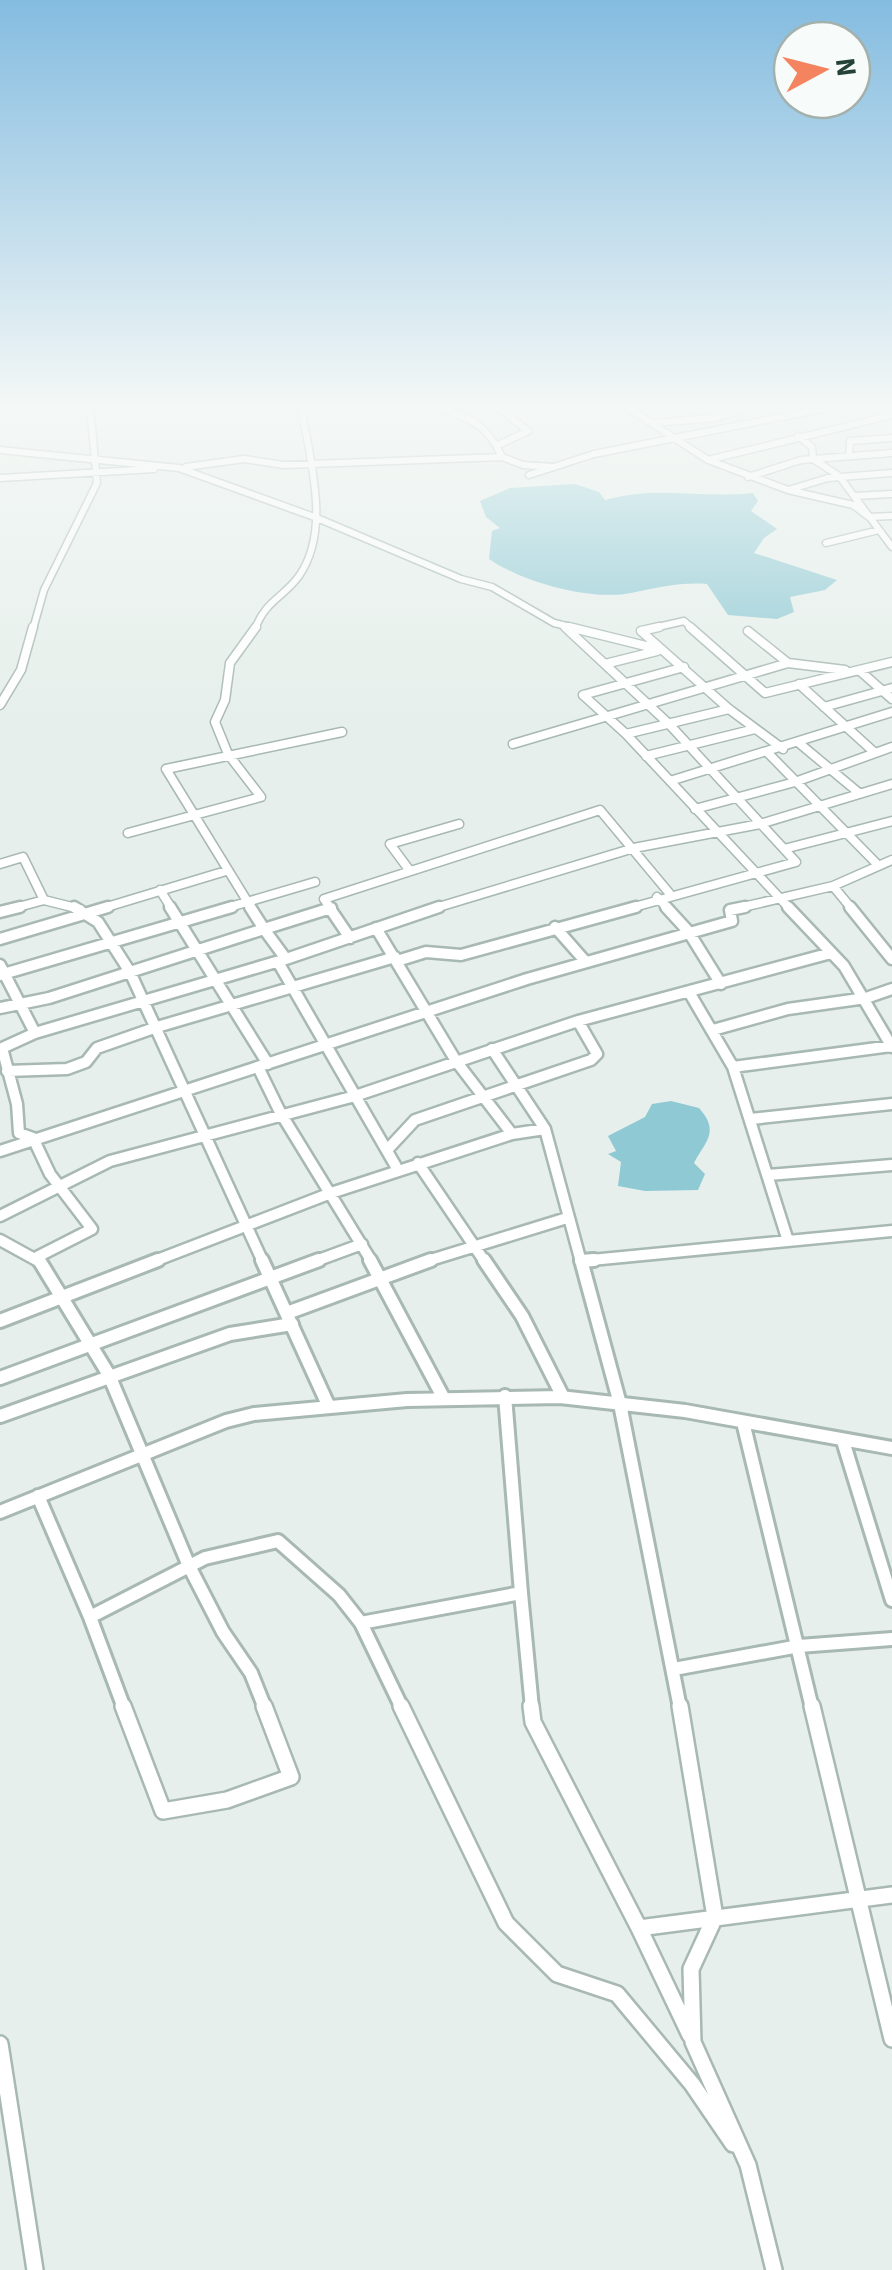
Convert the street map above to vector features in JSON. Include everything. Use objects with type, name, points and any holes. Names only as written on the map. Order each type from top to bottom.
[{"type":"street","points":[[0,705],[21,670],[44,590],[85,512]]},
{"type":"street","points":[[301,512],[461,579],[492,587],[563,625],[662,650]]},
{"type":"street","points":[[128,834],[261,797],[228,754],[216,722],[225,700],[230,663],[254,632],[263,608],[299,576],[316,512]]},
{"type":"street","points":[[862,512],[869,517],[892,516]]},
{"type":"street","points":[[865,512],[892,547]]},
{"type":"street","points":[[826,543],[879,530]]},
{"type":"street","points":[[782,749],[729,709],[641,630],[684,621],[766,693],[892,662]]},
{"type":"street","points":[[7,1071],[79,1065],[93,1050],[292,986],[426,952],[461,954],[796,862],[669,724],[563,625]]},
{"type":"street","points":[[748,631],[788,663]]},
{"type":"street","points":[[604,664],[662,650]]},
{"type":"street","points":[[514,744],[788,663],[856,671],[892,700]]},
{"type":"street","points":[[684,667],[583,695],[626,734],[831,953],[866,998],[892,1047],[733,1066]]},
{"type":"street","points":[[799,684],[874,752]]},
{"type":"street","points":[[824,707],[892,688]]},
{"type":"street","points":[[626,734],[729,709]]},
{"type":"street","points":[[670,782],[892,712]]},
{"type":"street","points":[[646,756],[755,729]]},
{"type":"street","points":[[342,732],[166,769],[264,929],[292,986],[398,1170]]},
{"type":"street","points":[[799,743],[859,793]]},
{"type":"street","points":[[695,808],[795,782],[892,748]]},
{"type":"street","points":[[768,753],[876,864]]},
{"type":"street","points":[[34,1138],[22,1138],[19,1133],[1,1048],[35,1033],[282,961],[517,880],[634,848],[760,824],[892,784]]},
{"type":"street","points":[[350,938],[324,898],[600,810],[670,894]]},
{"type":"street","points":[[784,849],[892,821]]},
{"type":"street","points":[[410,870],[390,844],[459,824]]},
{"type":"street","points":[[0,864],[23,857],[44,900]]},
{"type":"street","points":[[0,1151],[185,1085],[263,1065],[585,961],[732,920],[730,910],[833,886],[892,860]]},
{"type":"street","points":[[0,938],[226,871]]},
{"type":"street","points":[[35,1033],[2,971],[315,882]]},
{"type":"street","points":[[833,886],[892,959]]},
{"type":"street","points":[[160,890],[233,1005],[263,1065],[280,1112],[362,1244],[444,1397]]},
{"type":"street","points":[[657,898],[688,931],[721,984]]},
{"type":"street","points":[[0,912],[44,900],[72,903],[93,913],[130,972],[185,1085],[329,1407]]},
{"type":"street","points":[[0,1008],[130,972],[331,908]]},
{"type":"street","points":[[554,927],[585,961]]},
{"type":"street","points":[[376,928],[456,1060],[512,1134]]},
{"type":"street","points":[[0,1216],[110,1161],[280,1112],[355,1096],[578,1021],[831,953]]},
{"type":"street","points":[[714,1030],[788,1009],[866,998],[892,990]]},
{"type":"street","points":[[689,992],[733,1066],[788,1241]]},
{"type":"street","points":[[388,1150],[415,1120],[575,1068],[597,1054],[578,1021]]},
{"type":"street","points":[[492,1049],[545,1129],[620,1404],[674,1669],[716,1917],[691,1969],[693,2042]]},
{"type":"street","points":[[751,1119],[892,1104]]},
{"type":"street","points":[[0,1321],[331,1193],[512,1134],[545,1129]]},
{"type":"street","points":[[34,1138],[92,1231],[37,1257]]},
{"type":"street","points":[[418,1163],[522,1316],[563,1397]]},
{"type":"street","points":[[768,1175],[892,1165]]},
{"type":"street","points":[[0,1416],[230,1334],[290,1319],[380,1277],[471,1245],[567,1218]]},
{"type":"street","points":[[581,1262],[892,1231]]},
{"type":"street","points":[[0,1240],[37,1257],[109,1375],[190,1566],[223,1632],[251,1673],[291,1776],[227,1800],[163,1811],[90,1616],[38,1496]]},
{"type":"street","points":[[0,1378],[362,1244]]},
{"type":"street","points":[[505,1396],[532,1722],[639,1928],[748,2165],[774,2270]]},
{"type":"street","points":[[0,1512],[226,1420],[444,1397],[563,1397],[892,1448]]},
{"type":"street","points":[[743,1422],[892,2039]]},
{"type":"street","points":[[842,1441],[892,1600]]},
{"type":"street","points":[[90,1616],[190,1566],[260,1541],[278,1540],[340,1594],[360,1624],[506,1923],[556,1974],[617,1994],[692,2084],[748,2165]]},
{"type":"street","points":[[360,1624],[521,1593]]},
{"type":"street","points":[[674,1669],[799,1646],[892,1639]]},
{"type":"street","points":[[639,1928],[892,1895]]},
{"type":"street","points":[[0,2044],[35,2270]]},
{"type":"water","points":[[484,512],[752,512],[777,529],[764,538],[754,553],[837,580],[825,590],[790,597],[794,612],[777,619],[728,615],[707,584],[614,595],[577,592],[519,575],[489,559],[492,531],[500,528]]},
{"type":"water","points":[[671,1101],[699,1108],[709,1124],[708,1137],[694,1163],[705,1174],[698,1190],[645,1191],[618,1186],[621,1162],[608,1154],[616,1151],[608,1136],[645,1117],[652,1104]]}]
